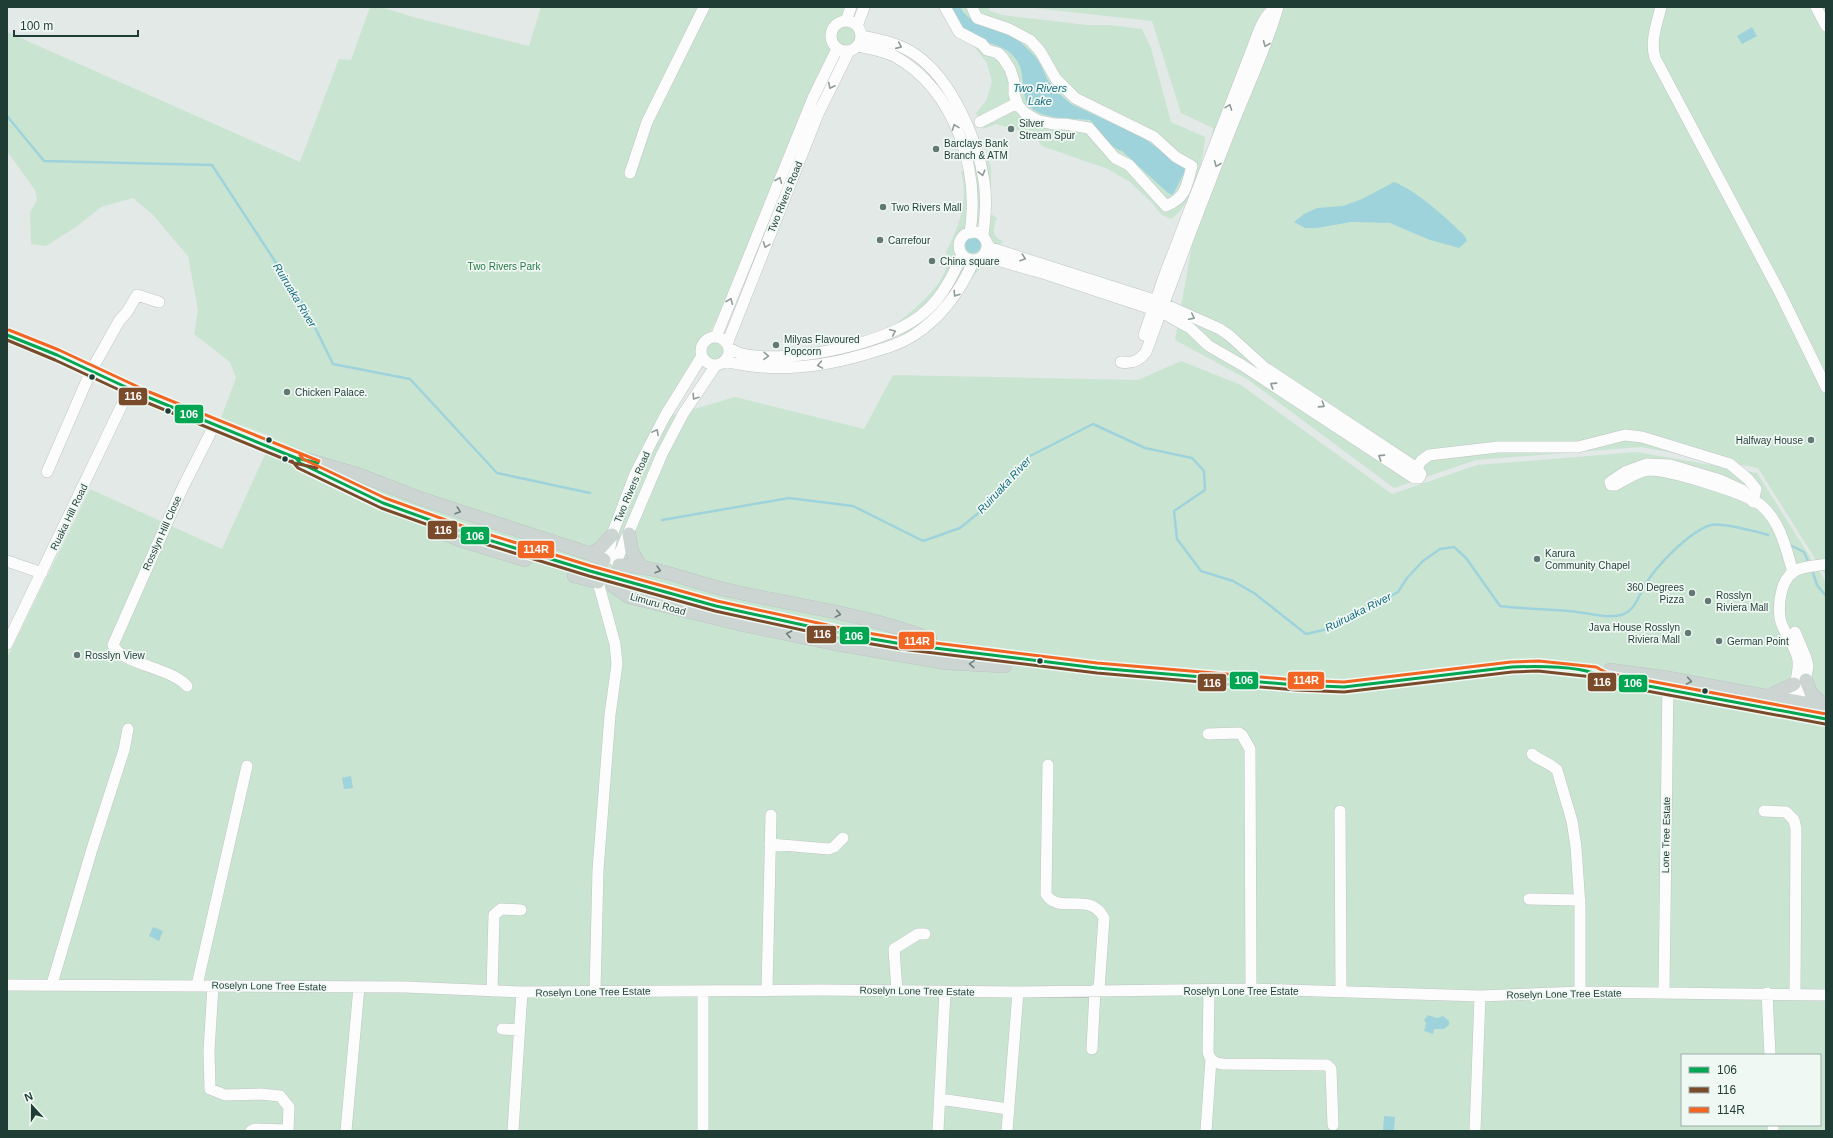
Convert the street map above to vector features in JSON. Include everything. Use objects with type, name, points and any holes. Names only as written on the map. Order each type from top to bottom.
[{"type":"main road","name":"Limuru Road","points":[[7,335],[299,459],[454,520],[603,562],[716,606],[849,635],[937,649],[1109,669],[1296,685],[1344,687],[1512,667],[1558,667],[1595,672],[1605,678],[1768,695],[1796,700],[1826,711]]},
{"type":"main road","name":"Limuru Road","points":[[299,459],[300,463],[383,503],[408,518],[460,540],[598,582]]},
{"type":"main road","name":"Limuru Road","points":[[383,503],[466,533],[603,562],[639,576],[711,596],[854,628],[930,639],[1038,661]]},
{"type":"main road","points":[[631,528],[632,552],[639,576]]},
{"type":"main road","points":[[603,562],[601,547],[612,535]]},
{"type":"main road","points":[[600,562],[603,562],[622,573],[621,577],[613,586],[604,586],[598,582],[595,570],[600,562]]},
{"type":"main road","name":"Limuru Road","points":[[613,586],[629,597],[744,626],[947,663],[1099,672],[1109,669]]},
{"type":"main road","points":[[1768,695],[1786,689],[1800,682],[1826,711]]},
{"type":"main road","name":"Limuru Road","points":[[1667,684],[1794,714],[1826,711]]},
{"type":"street","points":[[630,173],[647,122],[704,7]]},
{"type":"street","points":[[851,7],[846,21],[856,40],[894,56],[911,67],[936,93],[953,121],[967,158],[972,188],[973,215],[970,233]]},
{"type":"street","name":"Two Rivers Road","points":[[728,346],[754,275],[818,114],[856,40],[864,7]]},
{"type":"street","points":[[945,7],[958,32],[982,44],[987,50],[998,53],[1003,58],[1010,68],[1017,103],[1025,113],[1039,120],[1054,124],[1088,128],[1115,158],[1129,165],[1166,206],[1177,202],[1185,191],[1192,166],[1176,157],[1154,137],[1075,98],[1056,79],[1040,51],[1030,40],[1009,29],[977,18],[972,7]]},
{"type":"street","points":[[1158,307],[1141,348],[1134,357],[1120,362],[1132,363],[1141,359],[1146,352],[1158,307],[1185,222],[1260,28],[1269,12],[1277,7]]},
{"type":"street","points":[[1660,7],[1653,40],[1653,51],[1655,58],[1780,293],[1826,387]]},
{"type":"street","points":[[1816,7],[1826,26]]},
{"type":"street","points":[[846,21],[834,26],[830,34],[832,44],[837,49],[843,52],[856,40],[898,45],[916,55],[948,89],[963,115],[977,153],[984,182],[985,253],[979,258],[949,304],[914,335],[890,347],[856,357],[801,368],[742,366],[708,362],[702,356],[700,347],[706,338],[720,338],[728,346],[745,355],[782,356],[832,350],[891,333],[926,312],[940,297],[962,255]]},
{"type":"street","name":"Two Rivers Road","points":[[716,337],[813,98],[837,49]]},
{"type":"street","points":[[980,122],[1017,103]]},
{"type":"street","points":[[985,240],[979,234],[970,233],[962,238],[959,247],[962,255],[966,258],[979,258],[1053,276],[1158,307],[1190,328],[1209,346],[1219,353],[1242,365],[1416,478],[1419,478],[1421,474],[1417,468],[1264,367],[1225,332],[1158,307],[1035,262],[992,248],[985,240]]},
{"type":"street","points":[[742,271],[754,275]]},
{"type":"street","points":[[46,472],[92,371],[119,320],[127,312],[137,295],[159,302]]},
{"type":"street","points":[[720,363],[727,357],[728,346]]},
{"type":"street","name":"Two Rivers Road","points":[[603,562],[617,519],[635,474],[650,445],[702,356]]},
{"type":"street","name":"Two Rivers Road","points":[[603,562],[631,528],[662,454],[683,414],[720,363]]},
{"type":"street","name":"Ruaka Hill Road","points":[[7,644],[11,628],[42,573],[130,388]]},
{"type":"street","name":"Rosslyn Hill Close","points":[[187,686],[182,680],[165,671],[155,670],[124,655],[116,650],[113,645],[182,489],[216,424]]},
{"type":"street","points":[[1417,468],[1421,461],[1429,455],[1498,447],[1578,447],[1625,435],[1642,437],[1730,464],[1748,479],[1756,489],[1753,502]]},
{"type":"street","points":[[1753,502],[1742,490],[1720,480],[1670,465],[1646,464],[1625,472],[1610,482],[1611,485],[1614,486],[1647,470],[1661,471],[1723,488],[1753,502],[1762,506],[1778,525],[1793,572]]},
{"type":"street","points":[[617,519],[631,528]]},
{"type":"street","points":[[7,561],[42,573]]},
{"type":"street","points":[[1794,714],[1800,682],[1808,666],[1787,615],[1781,610],[1780,600],[1782,589],[1786,580],[1798,569],[1826,564]]},
{"type":"street","points":[[595,991],[598,870],[610,716],[617,664],[615,644],[598,582]]},
{"type":"street","name":"Lone Tree Estate","points":[[1664,992],[1667,684]]},
{"type":"street","points":[[52,984],[92,849],[124,750],[128,729]]},
{"type":"street","points":[[1208,734],[1240,733],[1250,749],[1251,989]]},
{"type":"street","points":[[1532,754],[1539,760],[1553,766],[1559,778],[1561,789],[1572,820],[1576,847],[1580,900],[1580,992]]},
{"type":"street","points":[[1048,765],[1046,894],[1056,903],[1083,903],[1092,905],[1097,908],[1104,918],[1092,1049]]},
{"type":"street","points":[[197,985],[248,766]]},
{"type":"street","points":[[1340,811],[1342,991]]},
{"type":"street","points":[[1764,811],[1786,812],[1794,820],[1796,829],[1795,994]]},
{"type":"street","points":[[767,990],[771,815]]},
{"type":"street","points":[[770,844],[829,849],[834,847],[843,838]]},
{"type":"street","points":[[1528,899],[1580,900]]},
{"type":"street","points":[[492,991],[494,915],[501,909],[521,910]]},
{"type":"street","points":[[897,991],[894,949],[918,934],[925,934]]},
{"type":"street","name":"Roselyn Lone Tree Estate","points":[[7,984],[405,987],[522,992],[703,990],[1018,992],[1097,990],[1210,991],[1251,989],[1480,996],[1580,992],[1826,995]]},
{"type":"street","points":[[213,986],[209,1052],[210,1089],[225,1095],[261,1094],[280,1096],[289,1107],[288,1130],[255,1129],[251,1131]]},
{"type":"street","points":[[346,1131],[359,987]]},
{"type":"street","points":[[703,990],[703,1131]]},
{"type":"street","points":[[1206,1131],[1211,1059],[1208,1051],[1210,991]]},
{"type":"street","points":[[513,1131],[522,992]]},
{"type":"street","points":[[938,1131],[945,992]]},
{"type":"street","points":[[1007,1131],[1018,992]]},
{"type":"street","points":[[1767,994],[1770,1054]]},
{"type":"street","points":[[1475,1131],[1480,996]]},
{"type":"street","points":[[502,1029],[519,1030]]},
{"type":"street","points":[[1211,1059],[1215,1063],[1223,1064],[1328,1065],[1331,1069],[1333,1125]]},
{"type":"street","points":[[940,1099],[1008,1109]]},
{"type":"green space","name":"Two Rivers Park","points":[[370,7],[381,7],[413,17],[529,46],[541,7],[847,7],[841,24],[852,25],[856,29],[858,40],[856,44],[848,49],[841,48],[835,44],[826,72],[762,224],[706,341],[718,339],[722,341],[726,344],[728,352],[727,356],[721,361],[712,363],[705,359],[701,350],[667,417],[735,397],[864,429],[893,375],[1138,380],[1181,361],[1241,385],[1392,494],[1477,465],[1637,452],[1757,473],[1826,582],[1826,1131],[7,1131],[7,658],[90,489],[222,549],[273,437],[221,418],[236,378],[230,362],[194,334],[198,310],[188,256],[153,215],[133,198],[101,207],[76,227],[46,246],[31,244],[30,213],[37,200],[35,190],[7,151],[7,32],[300,162],[339,59],[351,60]]},
{"type":"green space","points":[[941,7],[988,7],[990,11],[1002,15],[1087,25],[1110,25],[1142,29],[1151,48],[1171,122],[1205,137],[1202,159],[1196,182],[1186,203],[1179,212],[1171,219],[1162,215],[1130,182],[1108,169],[1042,146],[1033,135],[996,124],[983,129],[976,113],[986,101],[992,82],[987,63],[975,48],[954,32]]},
{"type":"green space","points":[[1025,7],[1826,7],[1826,576],[1758,468],[1641,447],[1476,460],[1394,488],[1247,379],[1175,340],[1213,128],[1181,113],[1152,21]]},
{"type":"green space","points":[[988,159],[991,167],[991,214],[997,218],[994,232],[999,240],[1003,241],[972,278],[956,303],[932,327],[907,344],[894,325],[921,303],[939,283],[945,272],[947,262],[946,252],[959,223],[963,203],[964,193],[961,172]]},
{"type":"water","name":"Two Rivers Lake","points":[[948,7],[960,7],[972,20],[1013,37],[1038,60],[1052,86],[1071,104],[1142,137],[1186,169],[1174,193],[1172,195],[1168,193],[1122,151],[1115,148],[1099,133],[1090,120],[1047,116],[1029,106],[1024,94],[1022,74],[1018,62],[1013,55],[1000,47],[972,37],[962,31]]},
{"type":"water","points":[[1752,27],[1757,36],[1742,44],[1737,36]]},
{"type":"water","points":[[1394,182],[1422,198],[1465,236],[1467,241],[1459,248],[1430,240],[1390,223],[1351,222],[1317,228],[1305,228],[1294,222],[1304,214],[1317,208],[1343,206],[1362,199]]},
{"type":"water","points":[[973,237],[979,239],[981,245],[979,251],[973,253],[967,251],[965,245],[967,239]]},
{"type":"water","points":[[351,776],[353,788],[344,789],[342,778]]},
{"type":"water","points":[[153,927],[163,931],[159,941],[149,936]]},
{"type":"water","points":[[1428,1015],[1437,1018],[1443,1016],[1449,1021],[1449,1025],[1444,1029],[1434,1029],[1433,1034],[1424,1031],[1426,1023],[1424,1020]]},
{"type":"water","points":[[1384,1116],[1395,1117],[1394,1131],[1383,1131]]},
{"type":"waterway","name":"Ruiruaka River","points":[[7,116],[44,161],[212,165],[305,307],[333,364],[410,379],[497,473],[590,493]]},
{"type":"waterway","name":"Ruiruaka River","points":[[662,520],[789,498],[853,506],[923,541],[960,528],[981,511],[1028,457],[1093,424],[1145,448],[1192,458],[1204,471],[1205,490],[1174,511],[1177,539],[1201,571],[1233,581],[1254,593],[1306,634],[1332,628],[1398,592],[1407,578],[1423,561],[1440,549],[1454,547],[1466,558],[1500,606],[1615,616],[1626,613],[1633,607],[1645,585],[1657,568],[1674,550],[1693,534],[1715,524],[1768,535]]},
{"type":"waterway","name":"Ruiruaka River","points":[[1788,544],[1804,552],[1808,561]]},
{"type":"waterway","name":"Ruiruaka River","points":[[1813,573],[1817,585],[1826,596]]},
{"type":"transit line","name":"114R","points":[[9,330],[59,350],[147,391],[319,461]]},
{"type":"transit line","name":"106","points":[[7,335],[57,355],[145,396],[296,458],[318,463]]},
{"type":"transit line","name":"116","points":[[7,340],[55,360],[143,401],[294,463],[317,468]]},
{"type":"transit line","name":"114R","points":[[300,455],[303,459],[385,498],[468,528],[591,566],[717,601],[850,630],[903,639],[1097,663],[1296,680],[1344,682],[1511,662],[1539,661],[1596,667],[1607,673],[1826,714]]},
{"type":"transit line","name":"106","points":[[296,458],[300,463],[383,503],[466,533],[590,571],[716,606],[849,635],[902,644],[1097,668],[1296,685],[1344,687],[1512,667],[1560,667],[1585,671],[1605,678],[1826,719]]},
{"type":"transit line","name":"116","points":[[292,461],[298,468],[381,508],[465,538],[589,576],[715,611],[848,640],[901,649],[1097,673],[1296,690],[1344,692],[1512,672],[1538,671],[1593,677],[1604,683],[1825,724]]},
{"type":"place","name":"Silver Stream Spur","points":[[1011,129]]},
{"type":"place","name":"Barclays Bank Branch & ATM","points":[[936,149]]},
{"type":"place","name":"Two Rivers Mall","points":[[883,207]]},
{"type":"place","name":"Carrefour","points":[[880,240]]},
{"type":"place","name":"China square","points":[[932,261]]},
{"type":"place","name":"Milyas Flavoured Popcorn","points":[[776,345]]},
{"type":"place","name":"Chicken Palace.","points":[[287,392]]},
{"type":"place","name":"Halfway House","points":[[1811,440]]},
{"type":"place","name":"Karura Community Chapel","points":[[1537,559]]},
{"type":"place","name":"360 Degrees Pizza","points":[[1692,593]]},
{"type":"place","name":"Rosslyn Riviera Mall","points":[[1708,601]]},
{"type":"place","name":"Java House Rosslyn Riviera Mall","points":[[1688,633]]},
{"type":"place","name":"German Point","points":[[1719,641]]},
{"type":"place","name":"Rosslyn View","points":[[77,655]]}]
